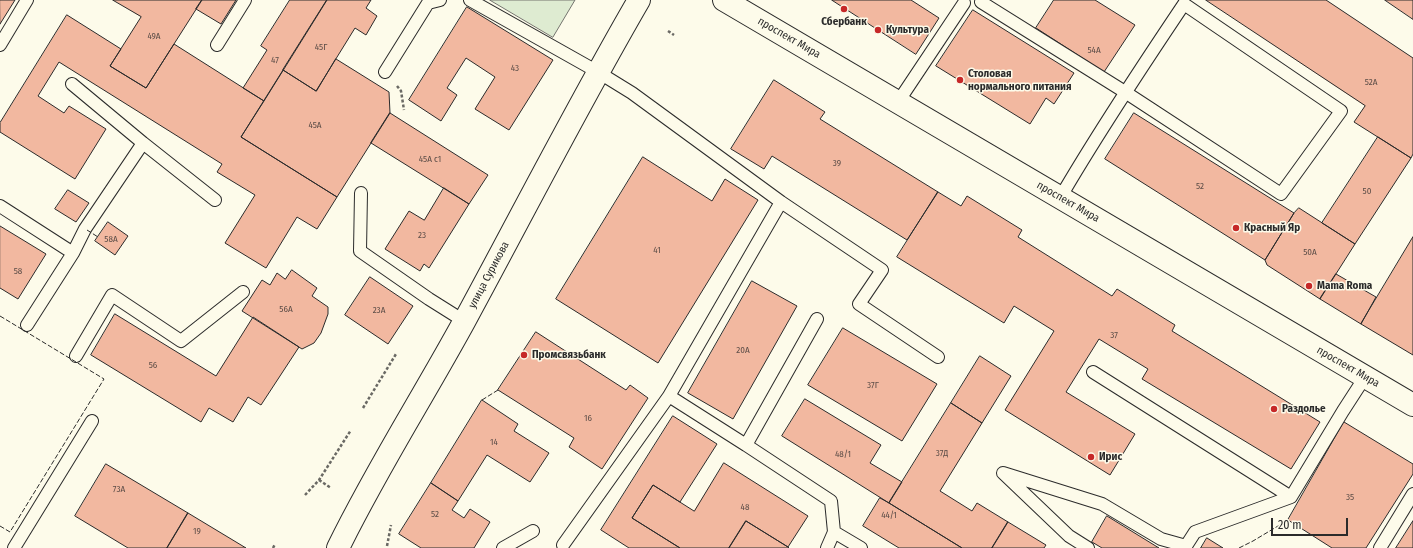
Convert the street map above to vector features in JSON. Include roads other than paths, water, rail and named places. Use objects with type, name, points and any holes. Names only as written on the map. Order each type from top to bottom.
[{"type":"main road","name":"улица Сурикова","points":[[338,548],[359,505],[464,321],[598,72],[639,0]]},
{"type":"main road","name":"проспект Мира","points":[[724,0],[1413,405]]},
{"type":"lane","points":[[0,45],[27,0]]},
{"type":"lane","points":[[217,45],[245,0]]},
{"type":"lane","points":[[385,72],[428,3],[440,0]]},
{"type":"lane","points":[[470,0],[632,92],[781,202],[882,270],[859,304],[938,357]]},
{"type":"lane","points":[[981,2],[1126,92],[1281,194],[1341,111],[1181,2],[1126,92],[1083,159],[1060,198]]},
{"type":"lane","points":[[898,102],[964,3]]},
{"type":"lane","points":[[72,84],[215,200]]},
{"type":"lane","points":[[27,325],[73,253],[85,229],[143,143]]},
{"type":"lane","points":[[360,193],[360,251],[429,299],[464,321]]},
{"type":"lane","points":[[563,545],[668,396],[781,202]]},
{"type":"lane","points":[[0,206],[73,253]]},
{"type":"lane","points":[[76,356],[112,295],[181,341],[243,292]]},
{"type":"lane","points":[[746,445],[817,319]]},
{"type":"lane","points":[[1093,372],[1291,497]]},
{"type":"lane","points":[[1088,548],[1069,536],[1003,473],[1102,504],[1161,539],[1185,547],[1196,532],[1291,497],[1343,410],[1366,377]]},
{"type":"lane","points":[[668,396],[831,501],[834,532],[827,548]]},
{"type":"lane","points":[[14,548],[92,421]]},
{"type":"lane","points":[[1380,548],[1413,494]]},
{"type":"lane","points":[[503,548],[533,531]]},
{"type":"lane","points":[[834,532],[861,548]]},
{"type":"place","name":"Сбербанк","points":[[844,9]]},
{"type":"place","name":"Культура","points":[[878,30]]},
{"type":"place","name":"Столовая нормального питания","points":[[960,80]]},
{"type":"place","name":"Красный Яр","points":[[1236,228]]},
{"type":"place","name":"Mama Roma","points":[[1309,286]]},
{"type":"place","name":"Промсвязьбанк","points":[[524,355]]},
{"type":"place","name":"Раздолье","points":[[1274,409]]},
{"type":"place","name":"Ирис","points":[[1091,457]]}]
